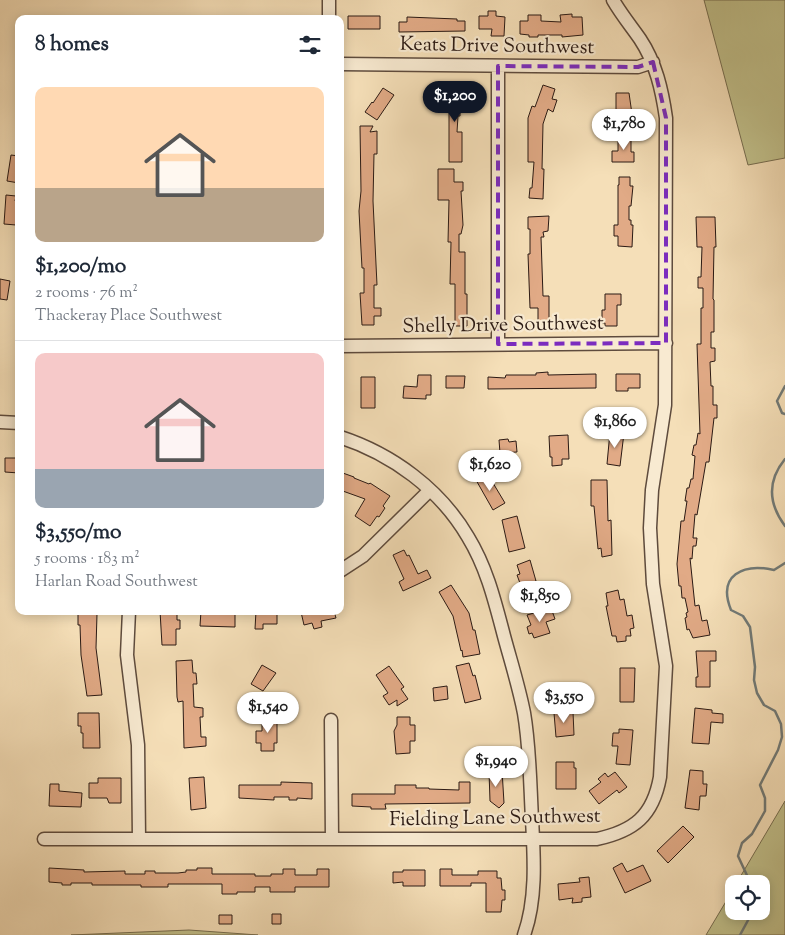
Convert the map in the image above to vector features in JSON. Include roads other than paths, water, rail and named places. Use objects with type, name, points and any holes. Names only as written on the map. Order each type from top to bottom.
[{"type":"street","points":[[329,0],[329,15]]},
{"type":"street","name":"Fielding Lane Southwest","points":[[44,839],[597,839],[618,834],[632,826],[643,817],[652,804],[658,788],[666,666],[653,584],[650,528],[652,490],[665,405],[666,118],[662,90],[653,62],[641,40],[620,13],[613,0]]},
{"type":"street","name":"Keats Drive Southwest","points":[[344,64],[638,67],[653,62]]},
{"type":"street","points":[[498,66],[498,344]]},
{"type":"street","name":"Shelly Drive Southwest","points":[[344,346],[666,343]]},
{"type":"street","points":[[0,422],[15,423]]},
{"type":"street","points":[[344,438],[383,455],[407,470],[430,490],[451,513],[468,536],[481,561],[493,592],[524,712],[528,745],[533,839],[533,887],[524,935]]},
{"type":"street","points":[[344,568],[363,556],[430,490]]},
{"type":"street","points":[[129,615],[127,656],[138,745],[139,839]]},
{"type":"street","points":[[331,720],[332,839]]},
{"type":"waterway","points":[[785,386],[777,401],[782,413],[785,414]]},
{"type":"waterway","points":[[785,459],[775,476],[772,492],[775,509],[785,526]]},
{"type":"waterway","points":[[747,875],[738,856],[742,843],[752,834],[765,811],[765,798],[760,785],[778,750],[782,737],[781,724],[775,711],[764,705],[757,693],[754,680],[755,667],[750,627],[743,616],[731,610],[727,588],[730,580],[743,570],[752,568],[774,570],[785,563]]},
{"type":"waterway","points":[[740,935],[748,920]]}]
